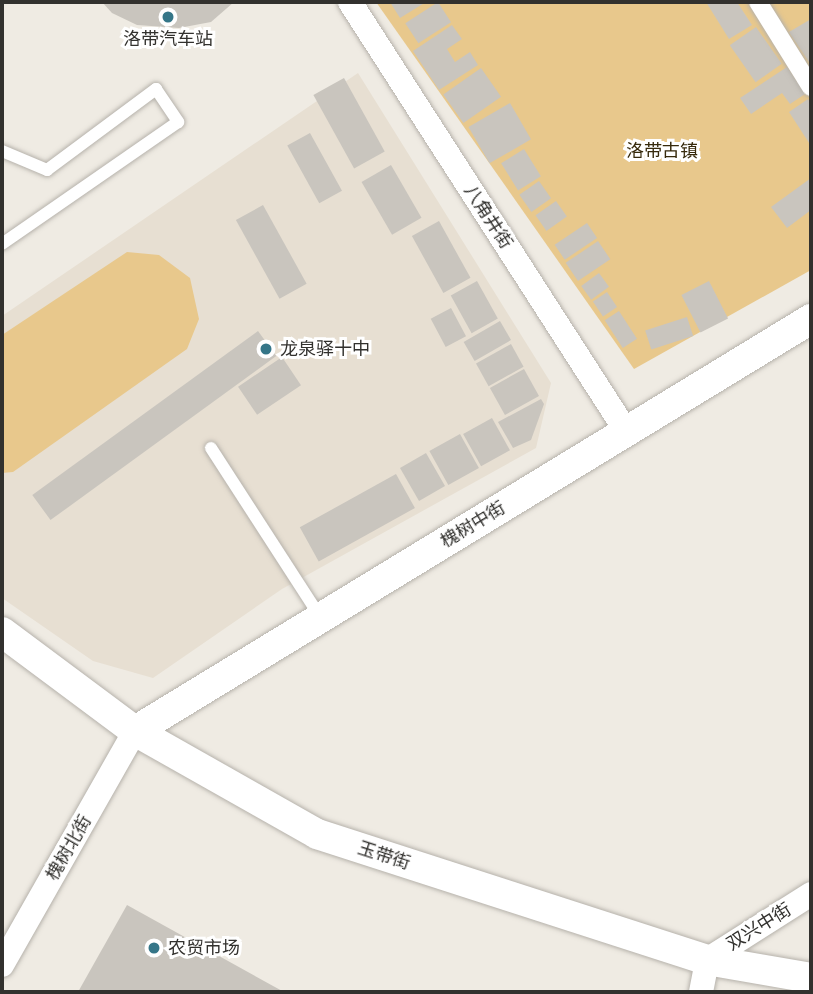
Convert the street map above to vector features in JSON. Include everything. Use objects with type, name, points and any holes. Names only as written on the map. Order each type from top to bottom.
[{"type":"street","name":"八角井街","points":[[350,2],[626,431]]},
{"type":"street","points":[[758,2],[811,87]]},
{"type":"street","name":"槐树中街","points":[[135,731],[811,319]]},
{"type":"street","name":"玉带街","points":[[2,632],[135,731],[317,834],[706,960],[811,978]]},
{"type":"street","name":"槐树北街","points":[[2,965],[135,731]]},
{"type":"street","name":"双兴中街","points":[[706,960],[811,894]]},
{"type":"street","points":[[701,992],[706,960]]},
{"type":"lane","points":[[2,151],[47,170],[156,89],[178,122],[2,244]]},
{"type":"lane","points":[[211,448],[321,618]]},
{"type":"shaded area","name":"龙泉驿十中","points":[[358,73],[551,383],[536,448],[282,589],[153,678],[93,661],[2,598],[2,316]]},
{"type":"green space","name":"洛带古镇","points":[[376,2],[811,2],[811,270],[634,369]]},
{"type":"green space","points":[[127,252],[159,255],[190,278],[199,319],[187,349],[13,472],[2,473],[2,335]]},
{"type":"building","name":"洛带汽车站","points":[[102,2],[234,2],[211,22],[179,28],[137,25],[112,13]]},
{"type":"building","points":[[390,2],[426,2],[400,18]]},
{"type":"building","points":[[438,2],[451,22],[418,43],[405,23]]},
{"type":"building","points":[[706,2],[737,2],[752,25],[729,39]]},
{"type":"building","points":[[811,19],[811,65],[789,32]]},
{"type":"building","points":[[452,25],[462,39],[447,49],[455,62],[470,52],[478,65],[439,90],[413,51]]},
{"type":"building","points":[[756,27],[782,64],[756,82],[730,45]]},
{"type":"building","points":[[787,67],[805,94],[790,104],[782,93],[751,114],[740,98]]},
{"type":"building","points":[[481,68],[501,97],[463,123],[443,94]]},
{"type":"building","points":[[344,78],[385,151],[354,168],[313,95]]},
{"type":"building","points":[[808,99],[811,104],[811,146],[789,112]]},
{"type":"building","points":[[510,103],[531,139],[489,163],[468,127]]},
{"type":"building","points":[[310,133],[342,191],[319,203],[287,146]]},
{"type":"building","points":[[524,149],[541,176],[518,190],[501,163]]},
{"type":"building","points":[[391,165],[422,218],[392,235],[362,182]]},
{"type":"building","points":[[811,178],[811,210],[787,228],[771,207]]},
{"type":"building","points":[[539,181],[551,198],[531,212],[519,195]]},
{"type":"building","points":[[556,201],[567,217],[546,231],[536,215]]},
{"type":"building","points":[[263,205],[307,284],[280,299],[236,220]]},
{"type":"building","points":[[439,221],[471,278],[443,293],[412,236]]},
{"type":"building","points":[[587,223],[597,238],[565,260],[555,245]]},
{"type":"building","points":[[598,241],[610,259],[578,281],[566,263]]},
{"type":"building","points":[[599,273],[609,287],[591,300],[581,286]]},
{"type":"building","points":[[477,281],[498,319],[472,333],[451,296]]},
{"type":"building","points":[[709,281],[728,318],[700,332],[681,295]]},
{"type":"building","points":[[607,292],[617,307],[603,316],[593,302]]},
{"type":"building","points":[[451,308],[466,336],[446,347],[431,319]]},
{"type":"building","points":[[619,311],[637,339],[623,348],[605,320]]},
{"type":"building","points":[[687,317],[693,336],[651,350],[645,331]]},
{"type":"building","points":[[500,321],[511,340],[475,361],[464,342]]},
{"type":"building","points":[[258,331],[276,356],[51,520],[32,495]]},
{"type":"building","points":[[511,344],[524,367],[489,386],[476,363]]},
{"type":"building","points":[[282,357],[301,385],[257,415],[238,387]]},
{"type":"building","points":[[524,369],[539,396],[505,415],[490,388]]},
{"type":"building","points":[[541,399],[544,404],[531,440],[513,448],[498,422]]},
{"type":"building","points":[[492,418],[510,450],[481,466],[463,434]]},
{"type":"building","points":[[460,434],[479,468],[448,485],[429,451]]},
{"type":"building","points":[[426,453],[445,486],[419,501],[400,468]]},
{"type":"building","points":[[396,474],[415,508],[319,561],[300,527]]},
{"type":"building","name":"农贸市场","points":[[127,905],[284,992],[78,992]]},
{"type":"place","name":"洛带汽车站","points":[[168,17]]},
{"type":"place","name":"龙泉驿十中","points":[[266,349]]},
{"type":"place","name":"农贸市场","points":[[154,948]]}]
